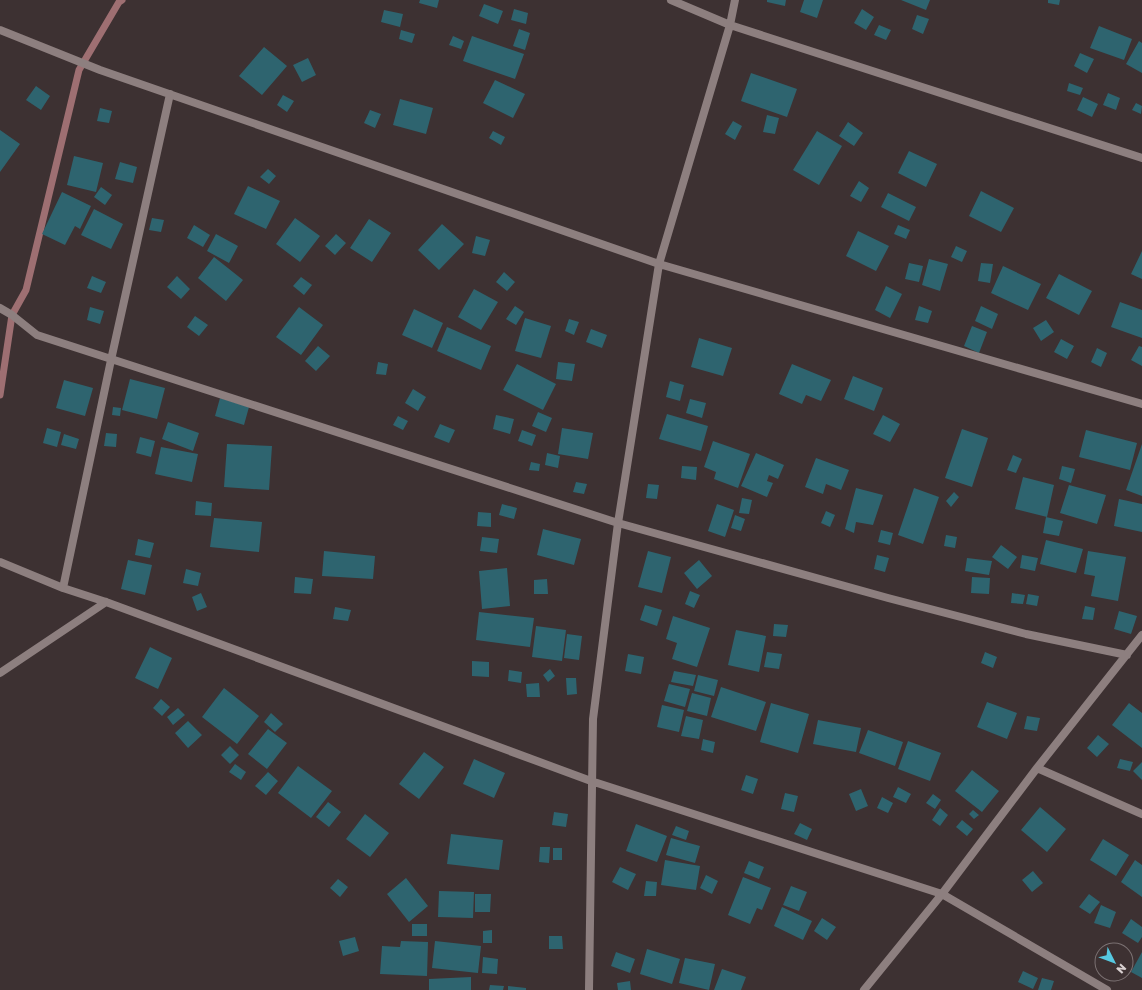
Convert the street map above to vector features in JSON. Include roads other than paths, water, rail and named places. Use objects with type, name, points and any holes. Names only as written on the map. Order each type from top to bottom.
[{"type":"street","points":[[671,0],[730,25],[1142,158]]},
{"type":"street","points":[[589,990],[593,719],[618,523],[659,264],[730,25],[735,0]]},
{"type":"street","points":[[0,30],[100,70],[659,264],[1142,404]]},
{"type":"street","points":[[63,588],[111,360],[170,94]]},
{"type":"street","points":[[0,308],[12,315],[37,335],[618,523],[888,598],[1003,628],[1127,655]]},
{"type":"street","points":[[0,562],[63,588],[106,602],[591,781],[942,894],[1107,990]]},
{"type":"street","points":[[0,673],[106,602]]},
{"type":"street","points":[[864,990],[942,894],[1037,768],[1142,635]]},
{"type":"street","points":[[1037,768],[1142,814]]},
{"type":"waterway","points":[[0,395],[12,315],[26,290],[79,70],[119,2],[122,0]]}]
